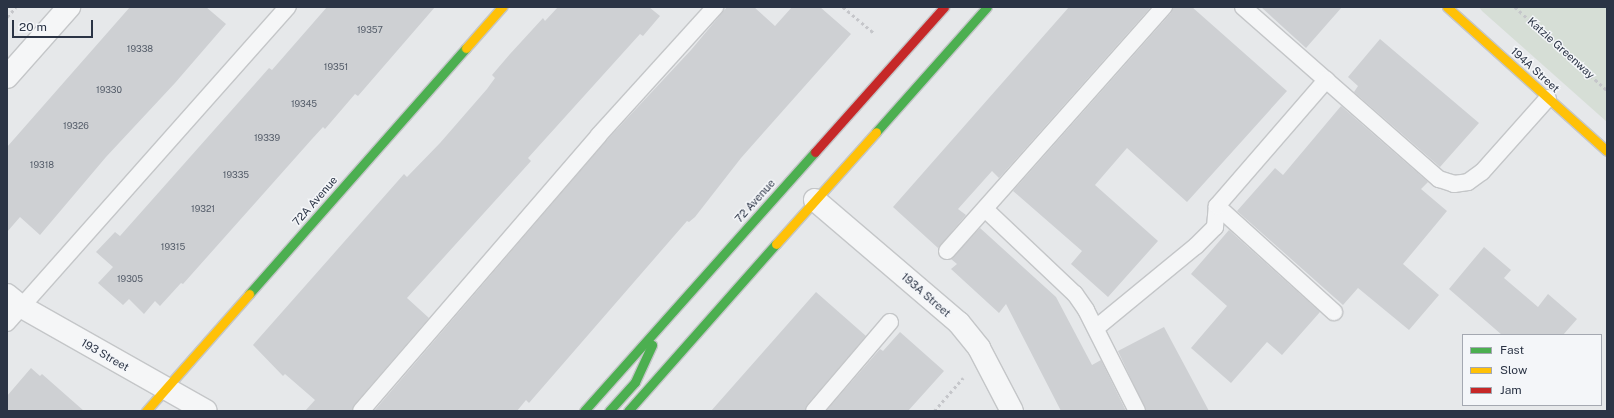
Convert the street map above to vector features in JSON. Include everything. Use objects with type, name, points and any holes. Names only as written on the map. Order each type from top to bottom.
[{"type":"main road","name":"72A Avenue","points":[[146,411],[502,7]]},
{"type":"main road","name":"72 Avenue","points":[[584,411],[944,7]]},
{"type":"main road","points":[[628,411],[986,7]]},
{"type":"main road","name":"194A Street","points":[[1447,7],[1607,151]]},
{"type":"main road","points":[[609,411],[634,382],[663,322]]},
{"type":"street","points":[[8,76],[69,7]]},
{"type":"street","name":"193A Street","points":[[815,200],[959,323],[979,348],[1012,411]]},
{"type":"street","name":"193 Street","points":[[15,301],[165,390],[206,411]]},
{"type":"lane","points":[[7,324],[15,301],[288,7]]},
{"type":"lane","points":[[361,411],[599,135],[715,7]]},
{"type":"lane","points":[[947,251],[1164,7]]},
{"type":"lane","points":[[1243,7],[1439,179],[1454,184],[1468,182],[1482,172],[1548,98]]},
{"type":"lane","points":[[1096,328],[1215,227],[1217,206],[1326,80]]},
{"type":"lane","points":[[1217,206],[1334,312]]},
{"type":"lane","points":[[985,209],[1075,294],[1096,328],[1137,411]]},
{"type":"lane","points":[[814,411],[890,322]]},
{"type":"path","points":[[7,17],[16,7]]},
{"type":"path","points":[[844,7],[874,33]]},
{"type":"path","name":"Katzie Greenway","points":[[1514,7],[1607,90]]},
{"type":"path","points":[[934,411],[963,378]]},
{"type":"shaded area","points":[[1479,7],[1607,7],[1607,122],[1482,11]]},
{"type":"building","points":[[130,7],[206,7],[226,24],[175,83],[106,157],[40,235],[20,217],[7,232],[7,147]]},
{"type":"building","points":[[327,7],[435,7],[358,96],[355,94],[325,129],[323,127],[183,284],[181,283],[160,306],[155,301],[144,314],[129,299],[123,305],[98,283],[113,267],[96,252],[115,232],[120,236],[269,68],[272,70]]},
{"type":"building","points":[[558,7],[649,7],[660,16],[643,36],[640,34],[528,158],[531,161],[407,298],[429,318],[354,405],[352,411],[305,411],[315,400],[285,374],[283,376],[253,345],[404,174],[407,177],[440,143],[487,89],[495,78],[492,75],[510,54],[543,18],[545,21]]},
{"type":"building","points":[[727,7],[754,7],[775,26],[792,7],[820,7],[851,34],[741,158],[695,217],[689,222],[687,221],[529,403],[526,400],[517,411],[374,411],[606,141],[691,50]]},
{"type":"building","points":[[1069,7],[1151,7],[999,178],[992,171],[958,209],[966,215],[938,248],[893,207]]},
{"type":"building","points":[[1173,7],[1192,7],[1287,91],[1187,202],[1127,148],[1095,185],[1158,241],[1108,297],[1071,264],[1082,251],[1013,191],[1171,13]]},
{"type":"building","points":[[1261,7],[1342,7],[1306,48]]},
{"type":"building","points":[[1380,39],[1479,123],[1440,167],[1354,92],[1358,86],[1348,77]]},
{"type":"building","points":[[1341,106],[1428,182],[1421,189],[1447,211],[1403,264],[1439,295],[1409,330],[1358,288],[1343,305],[1237,211],[1275,168],[1283,175]]},
{"type":"building","points":[[980,228],[1056,297],[1092,365],[1101,360],[1126,411],[1061,411],[1006,304],[999,313],[951,269],[957,264],[951,259]]},
{"type":"building","points":[[1229,230],[1320,312],[1282,355],[1267,342],[1231,383],[1191,348],[1227,306],[1191,274]]},
{"type":"building","points":[[1484,247],[1511,270],[1504,278],[1538,307],[1548,294],[1577,319],[1564,334],[1501,334],[1449,289]]},
{"type":"building","points":[[816,292],[866,336],[807,405],[805,411],[711,411]]},
{"type":"building","points":[[1164,327],[1209,411],[1146,411],[1118,351]]},
{"type":"building","points":[[900,332],[944,371],[908,411],[826,411],[880,349],[883,351]]},
{"type":"building","points":[[31,368],[40,376],[42,374],[84,411],[7,411],[7,396]]},
{"type":"traffic: fast","points":[[876,132],[987,7]]},
{"type":"traffic: fast","points":[[249,294],[466,48]]},
{"type":"traffic: fast","points":[[584,411],[815,152]]},
{"type":"traffic: fast","points":[[628,411],[776,244]]},
{"type":"traffic: fast","points":[[609,411],[635,382],[652,345]]},
{"type":"traffic: slow","points":[[466,48],[502,7]]},
{"type":"traffic: slow","points":[[1447,7],[1607,151]]},
{"type":"traffic: slow","points":[[776,244],[876,132]]},
{"type":"traffic: slow","points":[[146,411],[249,294]]},
{"type":"traffic: jam","points":[[815,152],[944,7]]}]
